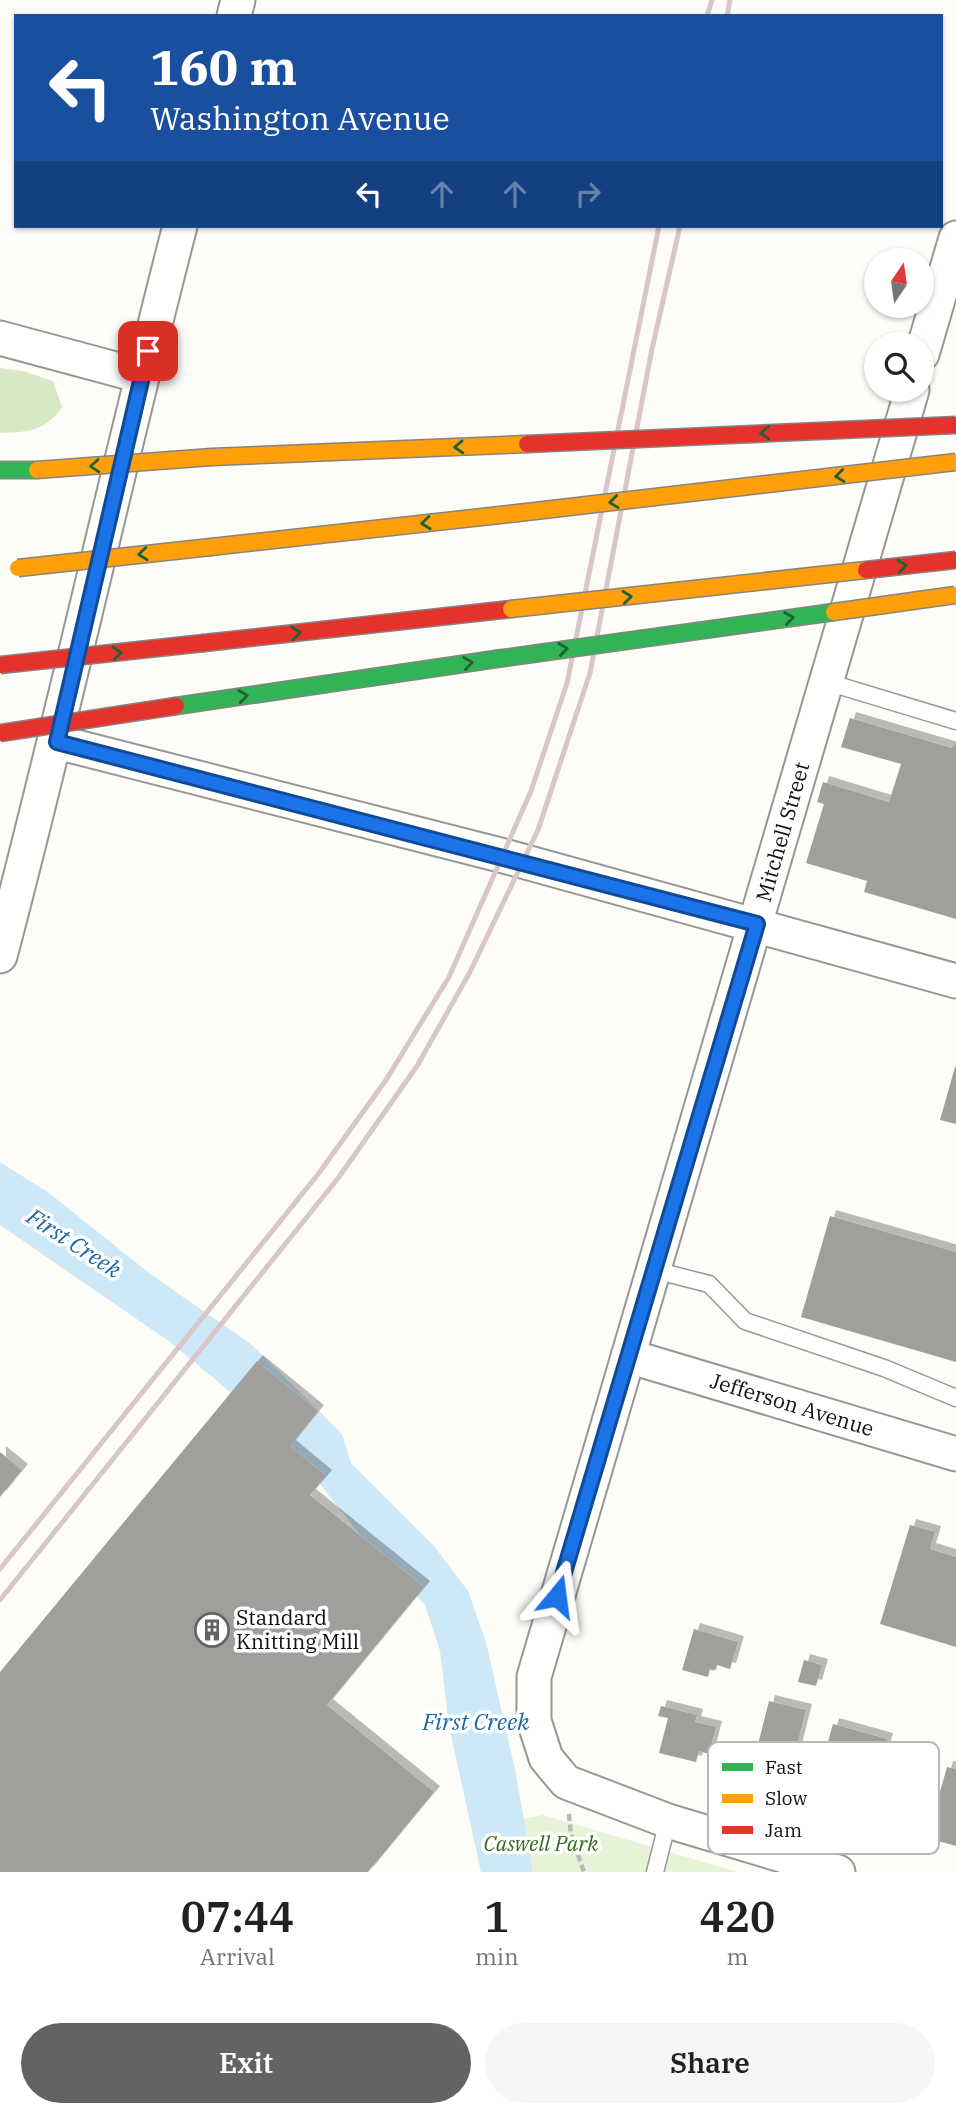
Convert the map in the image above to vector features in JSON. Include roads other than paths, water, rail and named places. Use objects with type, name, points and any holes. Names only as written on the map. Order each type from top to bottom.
[{"type":"highway","points":[[0,470],[37,470],[212,457],[956,425]]},
{"type":"highway","points":[[0,570],[956,462]]},
{"type":"highway","points":[[0,665],[956,560]]},
{"type":"highway","points":[[0,733],[496,659],[956,595]]},
{"type":"street","points":[[0,956],[57,742],[141,376],[179,228]]},
{"type":"street","points":[[928,332],[956,237]]},
{"type":"street","points":[[0,338],[141,376]]},
{"type":"street","name":"Mitchell Street","points":[[668,1822],[556,1770],[534,1721],[534,1677],[909,402]]},
{"type":"street","points":[[57,742],[757,924],[956,981]]},
{"type":"street","name":"Jefferson Avenue","points":[[628,1356],[956,1454]]},
{"type":"street","points":[[668,1822],[708,1834]]},
{"type":"street","points":[[777,1854],[838,1872]]},
{"type":"lane","points":[[827,682],[956,722]]},
{"type":"lane","points":[[654,1270],[709,1284],[745,1321],[884,1368],[956,1398]]},
{"type":"lane","points":[[655,1872],[668,1822]]},
{"type":"water","name":"First Creek","points":[[0,1162],[49,1193],[149,1273],[252,1345],[342,1434],[351,1463],[434,1546],[468,1591],[486,1642],[516,1774],[533,1872],[481,1872],[449,1726],[440,1651],[425,1605],[361,1536],[290,1446],[222,1385],[170,1342],[0,1225]]},
{"type":"railway","points":[[708,14],[712,0]]},
{"type":"railway","points":[[727,14],[730,0]]},
{"type":"railway","points":[[0,1569],[319,1173],[386,1080],[449,977],[531,791],[567,683],[659,228]]},
{"type":"railway","points":[[0,1600],[339,1177],[417,1066],[470,972],[538,830],[590,673],[652,349],[680,228]]},
{"type":"place","name":"Standard Knitting Mill","points":[[212,1630]]},
{"type":"park label","name":"Caswell Park","points":[[541,1844]]}]
